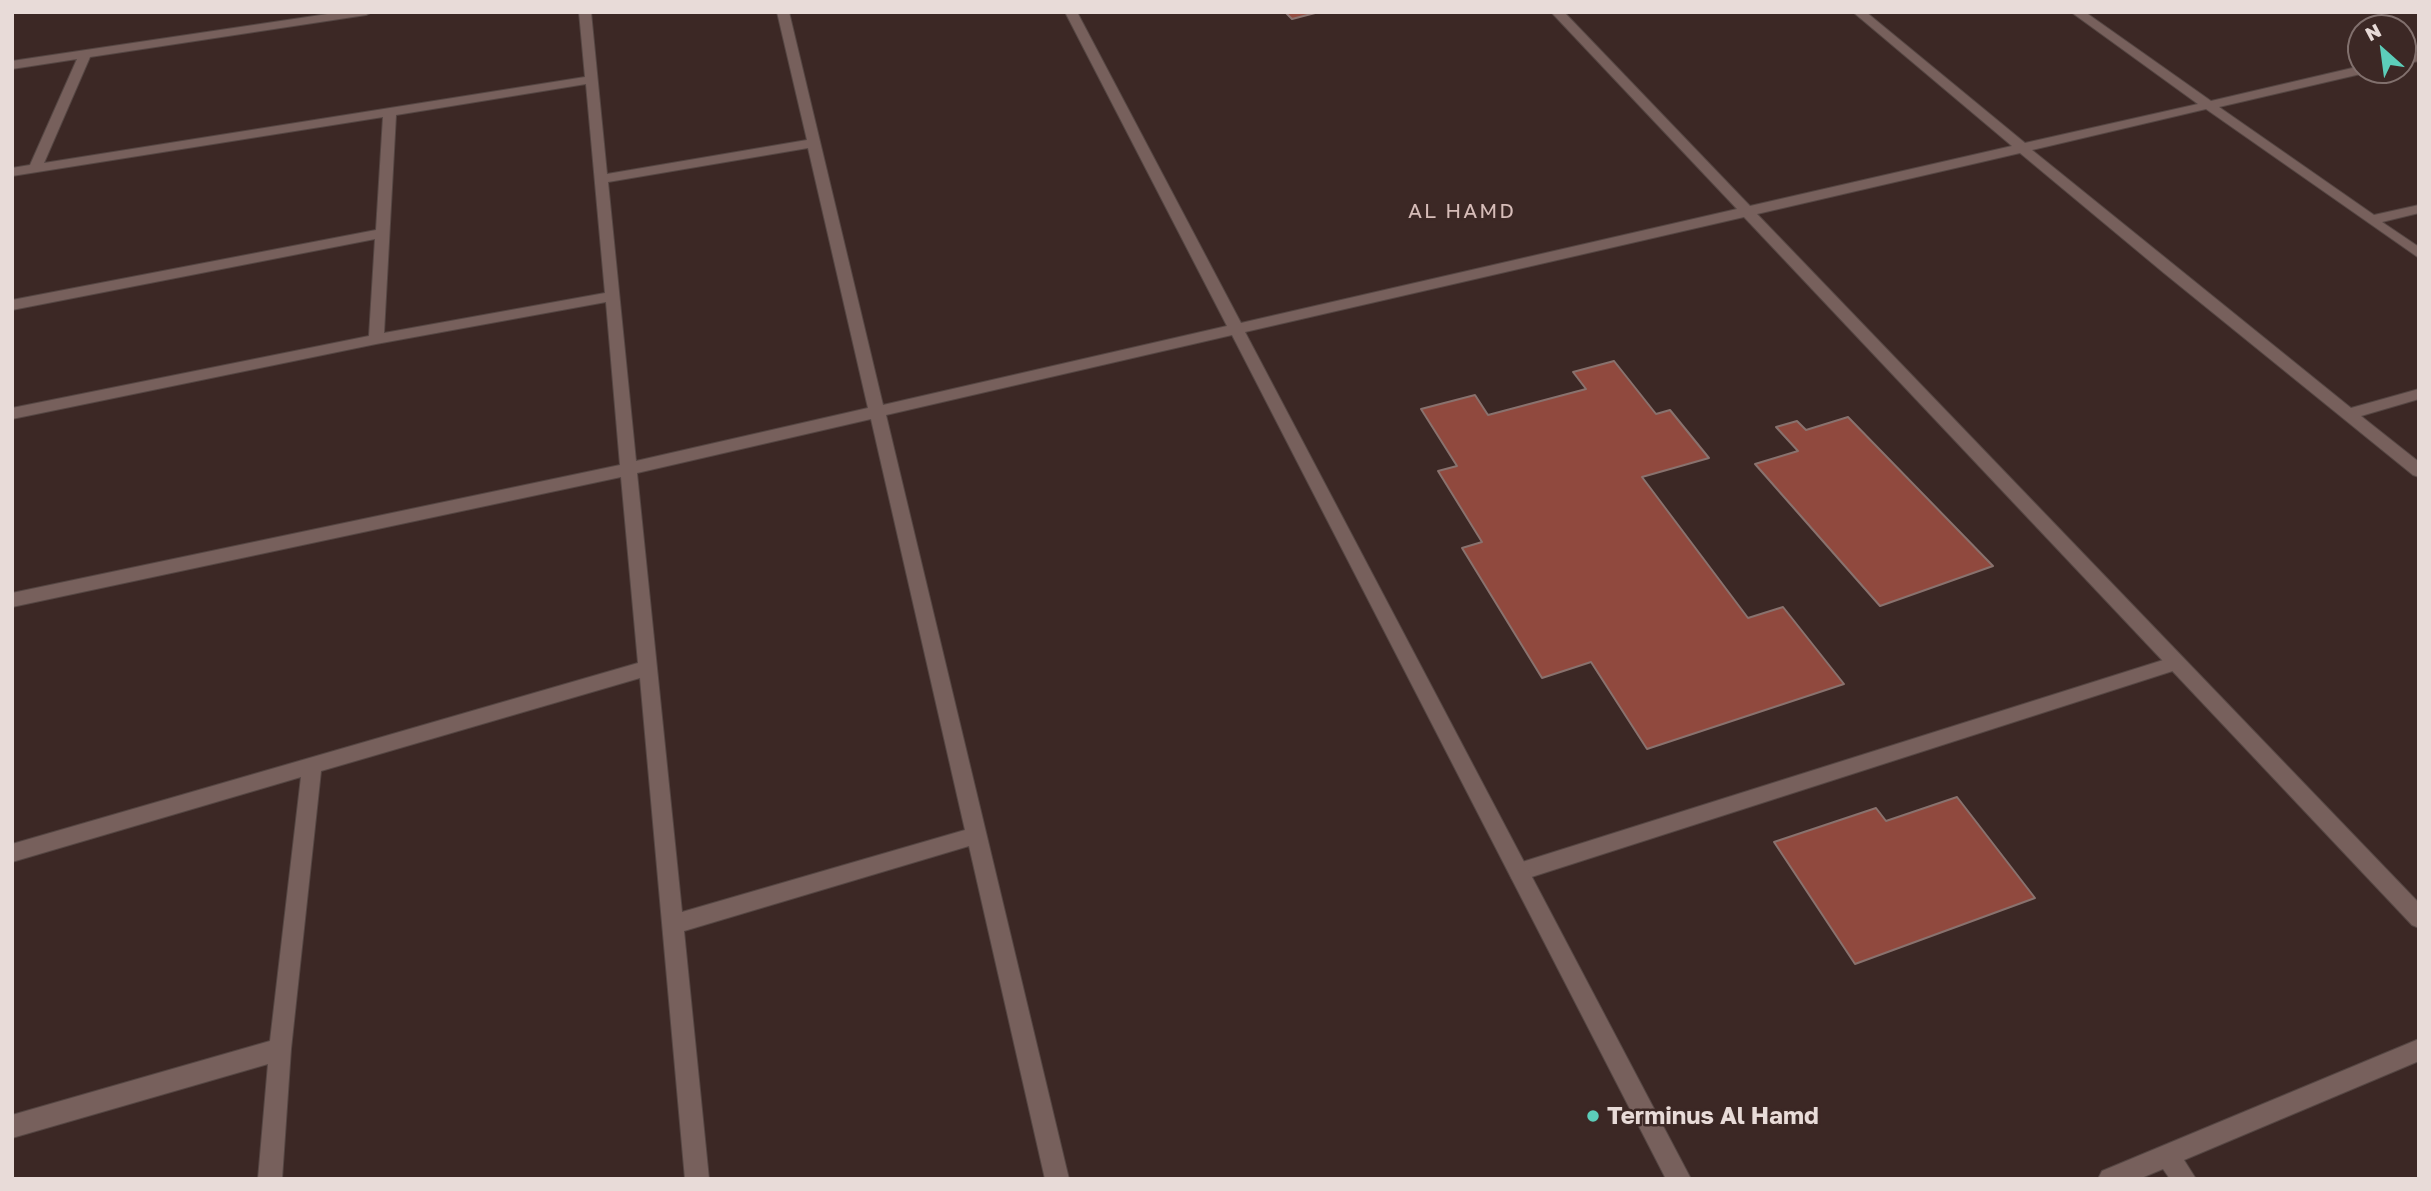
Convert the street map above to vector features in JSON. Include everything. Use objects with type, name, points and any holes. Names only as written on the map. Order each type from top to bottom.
[{"type":"street","points":[[12,65],[366,12]]},
{"type":"street","points":[[585,12],[696,1179]]},
{"type":"street","points":[[783,12],[1058,1179]]},
{"type":"street","points":[[1071,12],[1679,1179]]},
{"type":"street","points":[[1557,12],[2419,918]]},
{"type":"street","points":[[1859,12],[2021,148],[2419,471]]},
{"type":"street","points":[[2077,12],[2419,254]]},
{"type":"street","points":[[35,169],[85,55]]},
{"type":"street","points":[[12,600],[629,469],[1235,327],[2347,73]]},
{"type":"street","points":[[12,172],[592,80]]},
{"type":"street","points":[[376,339],[390,111]]},
{"type":"street","points":[[601,179],[814,143]]},
{"type":"street","points":[[2372,220],[2419,209]]},
{"type":"street","points":[[12,305],[382,233]]},
{"type":"street","points":[[12,414],[376,339],[612,296]]},
{"type":"street","points":[[2349,414],[2419,394]]},
{"type":"street","points":[[1519,872],[2176,663]]},
{"type":"street","points":[[12,853],[648,668]]},
{"type":"street","points":[[270,1179],[280,1049],[312,766]]},
{"type":"street","points":[[672,925],[976,835]]},
{"type":"street","points":[[12,1127],[280,1049]]},
{"type":"street","points":[[2110,1179],[2419,1050]]},
{"type":"street","points":[[2167,1155],[2184,1179]]},
{"type":"building","points":[[1285,12],[1319,12],[1292,19]]},
{"type":"building","points":[[1614,361],[1656,414],[1670,410],[1709,458],[1642,477],[1748,618],[1783,607],[1844,684],[1647,749],[1591,662],[1542,678],[1462,548],[1482,542],[1438,471],[1457,466],[1421,409],[1475,395],[1488,415],[1586,389],[1573,372]]},
{"type":"building","points":[[1848,417],[1993,566],[1880,606],[1755,464],[1798,451],[1776,427],[1797,421],[1806,430]]},
{"type":"building","points":[[1957,797],[2035,898],[1855,964],[1774,842],[1876,808],[1886,821]]},
{"type":"place","name":"Terminus Al Hamd","points":[[1593,1116]]},
{"type":"district","name":"AL HAMD","points":[[1462,211]]}]
